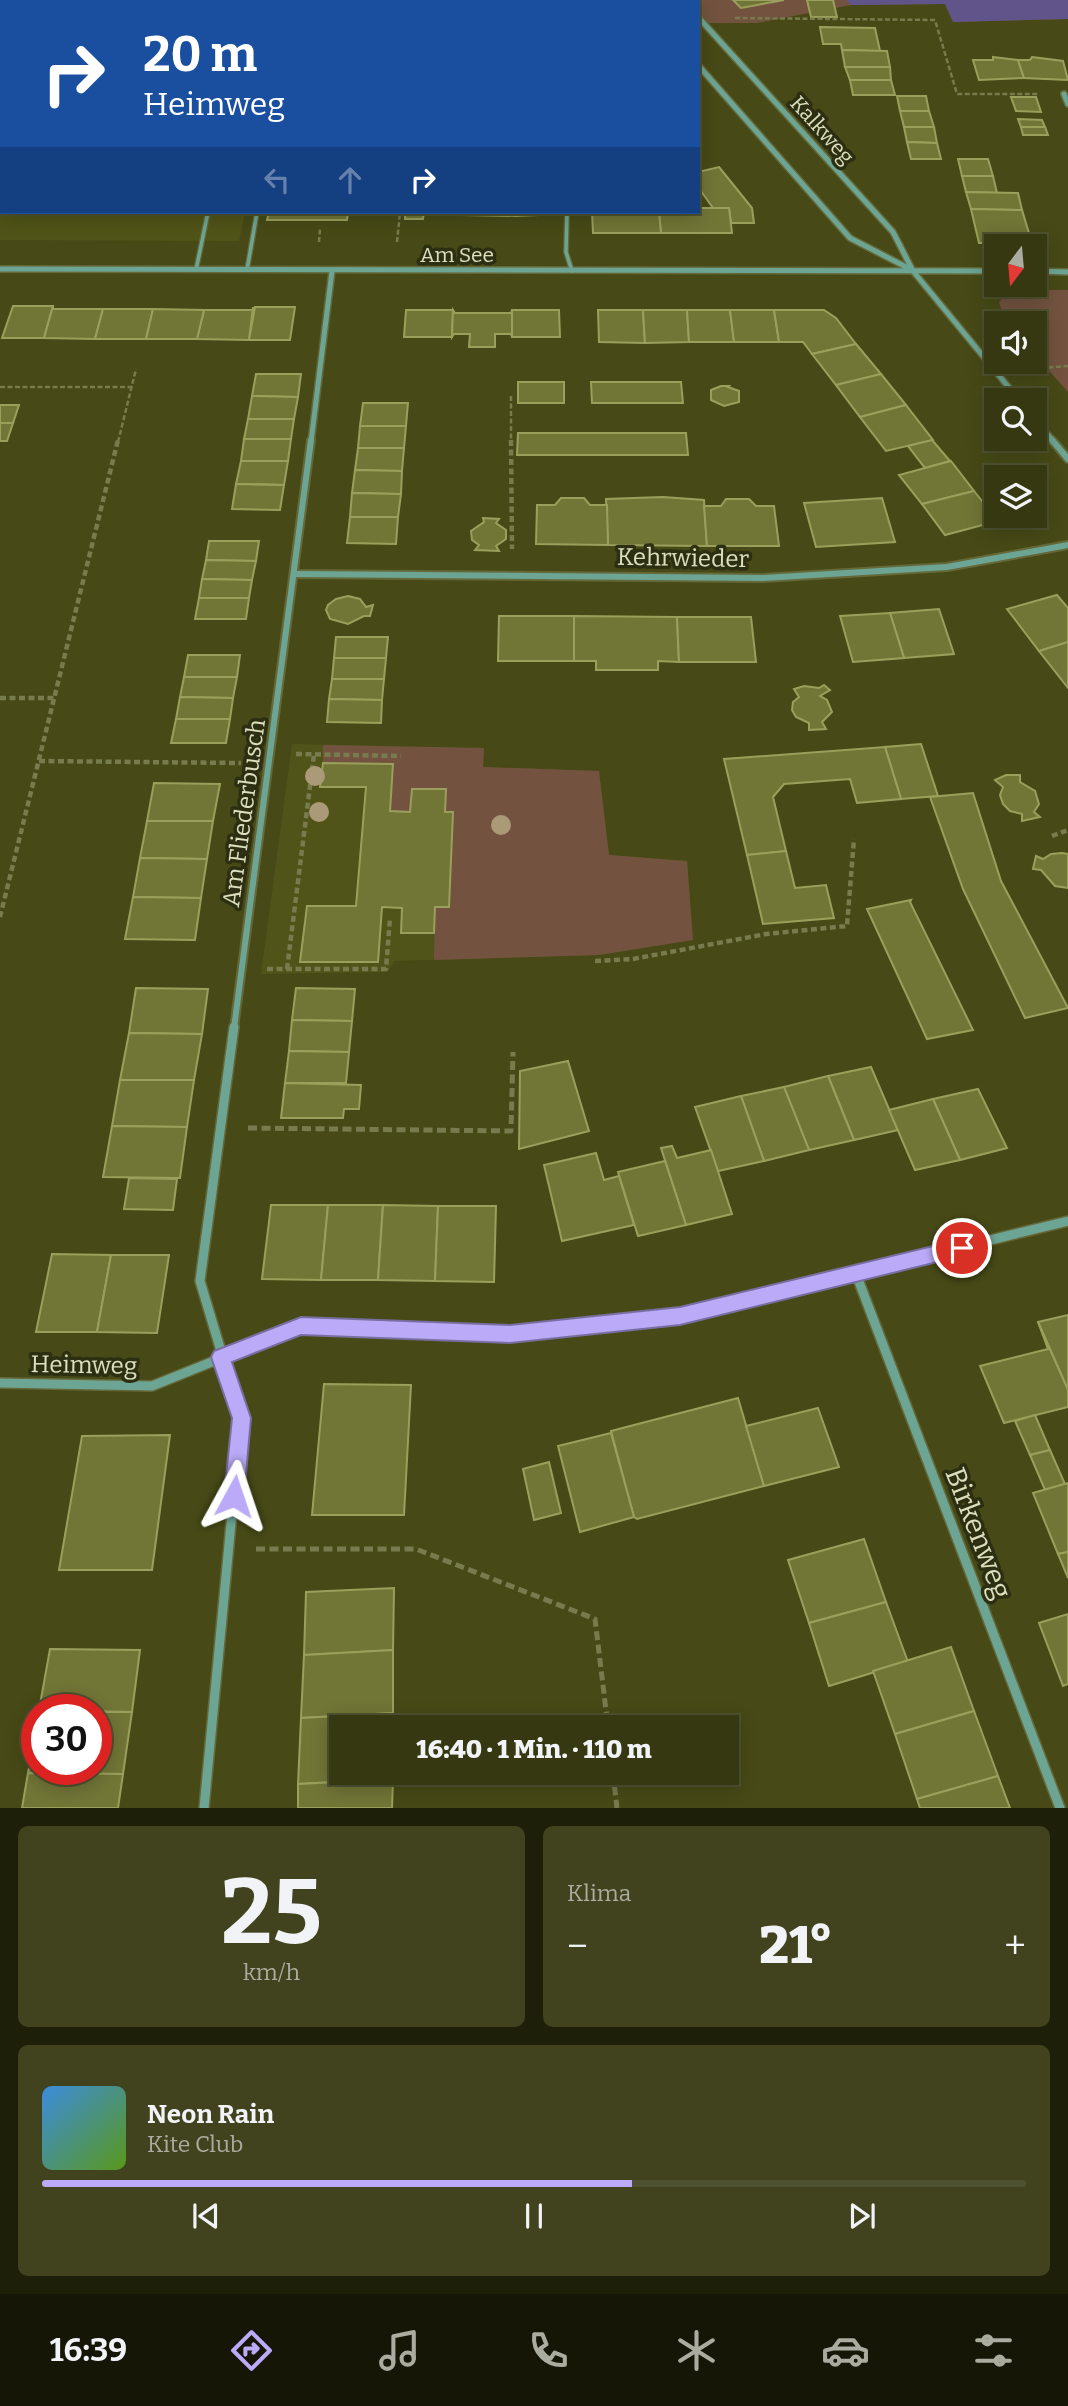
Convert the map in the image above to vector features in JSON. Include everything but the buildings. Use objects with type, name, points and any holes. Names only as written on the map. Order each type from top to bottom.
[{"type":"street","name":"Kalkweg","points":[[700,19],[893,232],[913,271],[1009,388]]},
{"type":"street","name":"Kalkweg","points":[[700,67],[850,238],[913,271]]},
{"type":"street","points":[[1064,94],[1068,104]]},
{"type":"street","name":"Am See","points":[[0,269],[984,271]]},
{"type":"street","name":"Am Fliederbusch","points":[[204,1808],[241,1418],[200,1281],[295,574],[332,271]]},
{"type":"street","points":[[1047,271],[1068,272]]},
{"type":"street","points":[[1047,434],[1068,459]]},
{"type":"street","name":"Kehrwieder","points":[[295,574],[763,578],[947,567],[1068,545]]},
{"type":"street","name":"Heimweg","points":[[0,1383],[152,1386],[301,1326],[510,1334],[680,1316],[1068,1221]]},
{"type":"street","name":"Birkenweg","points":[[856,1274],[1060,1808]]},
{"type":"lane","points":[[196,270],[208,214]]},
{"type":"lane","points":[[247,270],[257,214]]},
{"type":"lane","points":[[567,214],[566,252],[572,271]]},
{"type":"path","points":[[700,17],[935,20],[957,94],[1064,94]]},
{"type":"path","points":[[1047,368],[1068,366]]},
{"type":"path","points":[[0,917],[136,369]]},
{"type":"path","points":[[0,387],[132,387]]},
{"type":"path","points":[[511,396],[512,575]]},
{"type":"path","points":[[0,698],[54,698]]},
{"type":"path","points":[[39,761],[270,758],[314,754],[401,757]]},
{"type":"path","points":[[287,969],[314,754]]},
{"type":"path","points":[[1052,836],[1068,830]]},
{"type":"path","points":[[595,961],[633,960],[766,934],[847,926],[855,839]]},
{"type":"path","points":[[242,969],[386,969],[390,918]]},
{"type":"path","points":[[221,1128],[511,1131],[513,1052]]},
{"type":"path","points":[[229,1549],[416,1549],[595,1619],[607,1715]]},
{"type":"path","points":[[614,1785],[617,1808]]},
{"type":"shaded area","points":[[700,0],[1068,0],[1068,19],[953,22],[945,4],[851,5],[757,23],[700,23]]},
{"type":"shaded area","points":[[846,0],[1068,0],[1068,19],[953,22],[945,4],[851,5]]},
{"type":"shaded area","points":[[0,214],[245,214],[239,241],[0,240]]},
{"type":"shaded area","points":[[1047,290],[1068,290],[1068,392],[1047,369],[1047,311],[1002,311],[999,302],[1002,298],[1046,298]]},
{"type":"shaded area","points":[[292,744],[484,748],[483,767],[599,771],[609,855],[687,861],[693,940],[599,955],[394,961],[388,972],[261,974]]},
{"type":"shaded area","points":[[323,745],[484,748],[483,767],[599,771],[609,855],[687,861],[693,940],[599,955],[434,960],[435,907],[449,907],[453,813],[445,812],[446,789],[412,789],[410,812],[390,811],[393,764],[323,763]]},
{"type":"route","points":[[234,1496],[241,1418],[221,1357],[301,1326],[510,1334],[680,1316],[962,1248]]}]
